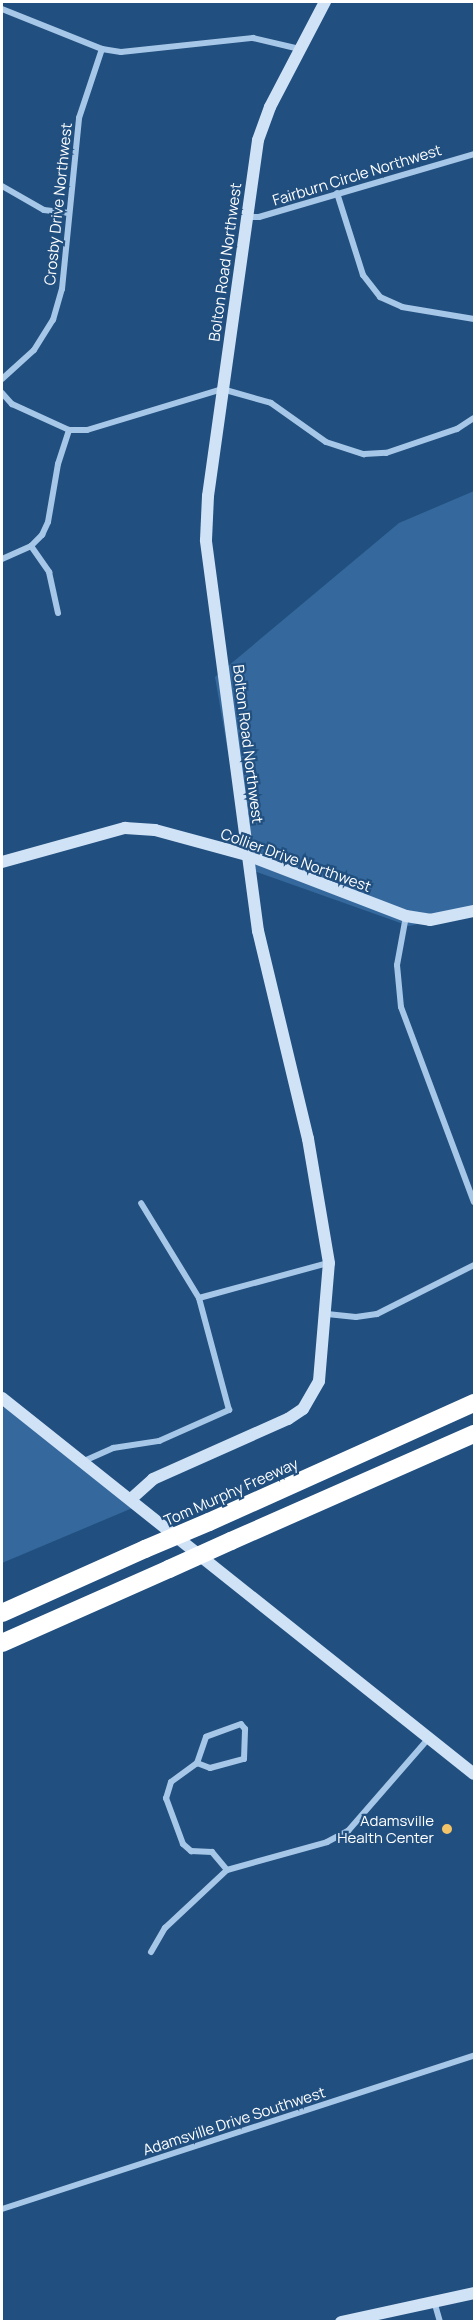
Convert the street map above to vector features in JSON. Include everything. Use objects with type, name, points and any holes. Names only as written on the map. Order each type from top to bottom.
[{"type":"highway","name":"Tom Murphy Freeway","points":[[2,1613],[474,1403]]},
{"type":"highway","points":[[2,1643],[474,1434]]},
{"type":"street","points":[[6,2],[2,10],[102,49],[141,52],[253,38],[300,49]]},
{"type":"street","name":"Bolton Road Northwest","points":[[131,1498],[153,1479],[303,1409],[319,1381],[327,1314],[329,1263],[308,1139],[268,984],[248,855],[206,540],[207,496],[258,140],[300,49],[325,2]]},
{"type":"street","name":"Crosby Drive Northwest","points":[[2,379],[34,350],[53,320],[62,289],[79,118],[102,49]]},
{"type":"street","name":"Fairburn Circle Northwest","points":[[246,217],[259,217],[474,154]]},
{"type":"street","points":[[2,186],[37,206],[69,213]]},
{"type":"street","points":[[337,193],[363,275],[380,297],[402,307],[474,319]]},
{"type":"street","points":[[2,393],[12,404],[69,430],[87,430],[222,389],[271,403],[326,442],[364,454],[386,453],[458,429],[474,417]]},
{"type":"street","points":[[2,559],[31,546],[48,522],[58,464],[69,430]]},
{"type":"street","points":[[31,546],[49,572],[58,613]]},
{"type":"street","name":"Collier Drive Northwest","points":[[2,862],[125,828],[155,830],[248,855],[406,916],[430,920],[474,911]]},
{"type":"street","points":[[406,916],[397,965],[401,1007],[474,1202]]},
{"type":"street","points":[[84,1461],[113,1448],[159,1441],[229,1410],[199,1298],[141,1203]]},
{"type":"street","points":[[199,1298],[329,1263]]},
{"type":"street","points":[[327,1314],[356,1317],[377,1314],[474,1265]]},
{"type":"street","points":[[2,1398],[131,1498],[474,1774]]},
{"type":"street","points":[[197,1763],[210,1768],[244,1759],[245,1729],[241,1724],[212,1732],[206,1737],[197,1763],[177,1777],[168,1789],[166,1798],[174,1827],[191,1851],[212,1852],[227,1870]]},
{"type":"street","points":[[151,1952],[165,1928],[227,1870],[327,1842],[348,1831],[428,1739]]},
{"type":"street","name":"Adamsville Drive Southwest","points":[[2,2209],[474,2056]]},
{"type":"street","points":[[341,2322],[474,2293]]},
{"type":"street","points":[[434,2300],[440,2322]]},
{"type":"shaded area","points":[[474,491],[474,910],[409,926],[248,869],[215,677],[399,523]]},
{"type":"shaded area","points":[[12,1405],[142,1504],[2,1563],[2,1408]]},
{"type":"place","name":"Adamsville Health Center","points":[[447,1829]]}]
